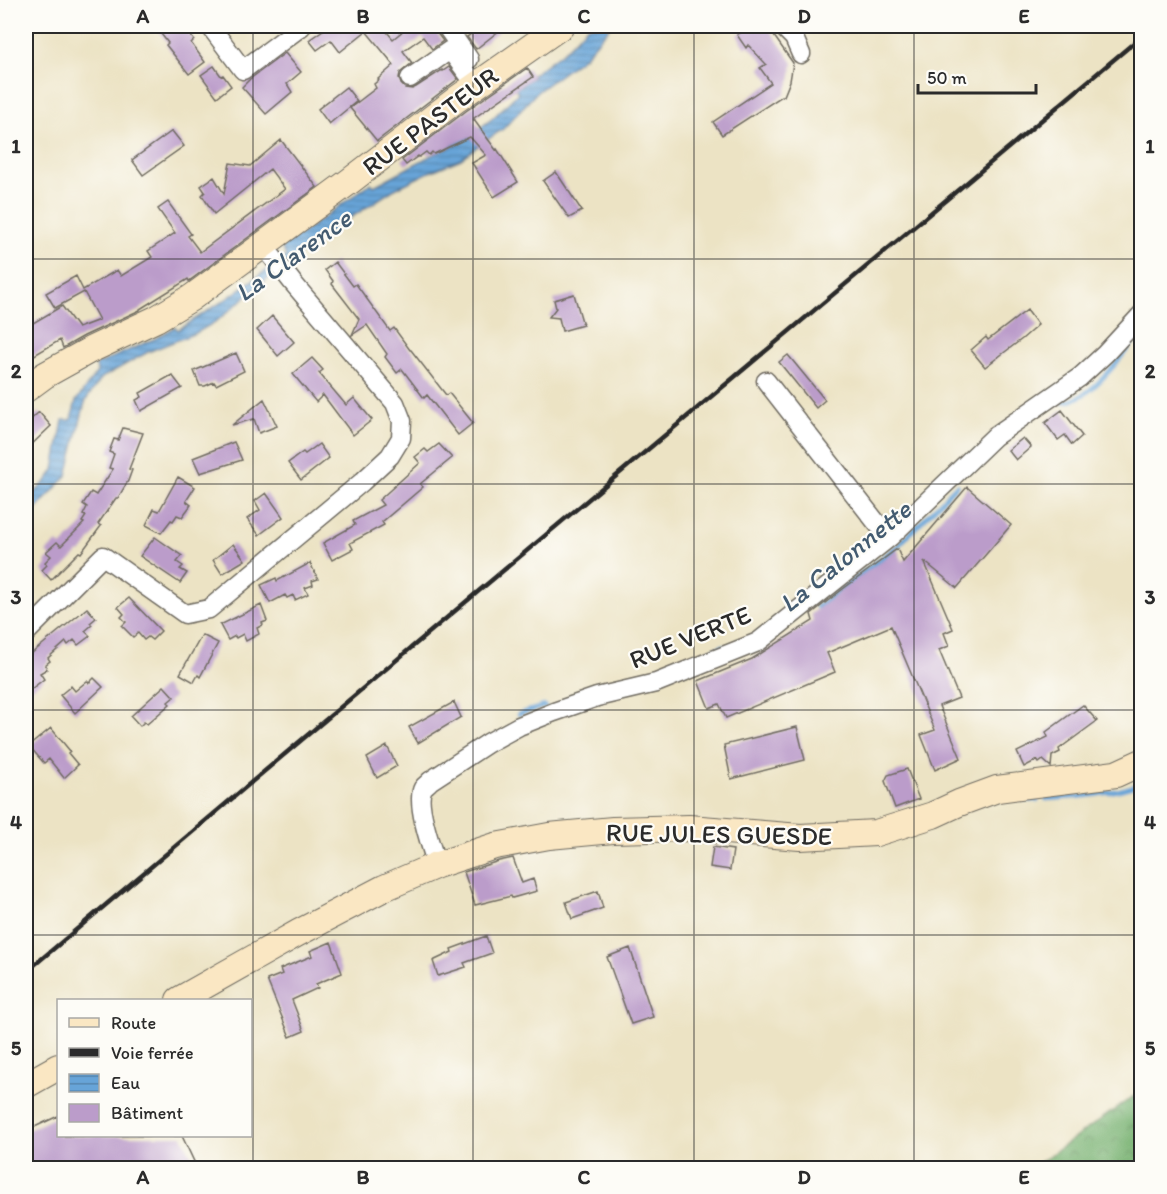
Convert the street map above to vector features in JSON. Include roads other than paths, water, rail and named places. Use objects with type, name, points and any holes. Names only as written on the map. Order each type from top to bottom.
[{"type":"street","points":[[210,26],[243,70],[302,26]]},
{"type":"street","points":[[446,26],[480,83]]},
{"type":"street","name":"RUE PASTEUR","points":[[26,389],[45,375],[90,350],[156,319],[191,298],[273,258],[480,83],[529,46],[561,26]]},
{"type":"street","points":[[782,26],[794,38],[801,54]]},
{"type":"street","points":[[410,78],[450,50],[480,83]]},
{"type":"street","points":[[26,633],[104,556],[184,614],[209,609],[362,483],[390,456],[401,438],[402,421],[395,403],[273,258]]},
{"type":"street","name":"RUE VERTE","points":[[437,865],[425,826],[421,796],[422,789],[438,776],[488,743],[519,726],[597,697],[656,683],[758,642],[890,537],[995,436],[1072,383],[1105,354],[1142,314]]},
{"type":"street","points":[[766,381],[890,537]]},
{"type":"street","name":"RUE JULES GUESDE","points":[[181,999],[384,888],[437,865],[495,846],[549,836],[613,830],[689,828],[800,837],[876,833],[933,815],[996,789],[1116,774],[1142,762]]},
{"type":"street","points":[[26,1084],[57,1068]]},
{"type":"water","name":"La Clarence","points":[[588,26],[611,26],[584,57],[537,92],[503,129],[461,159],[393,190],[344,222],[273,274],[217,321],[198,332],[148,352],[103,377],[86,400],[67,476],[26,520],[26,502],[54,470],[63,420],[71,420],[76,401],[97,372],[96,365],[175,327],[178,330],[225,300],[286,256],[282,248],[371,183],[374,186],[468,137],[493,118],[518,93],[516,89],[565,50]]},
{"type":"waterway","name":"La Calonnette","points":[[1061,402],[1075,399],[1093,387],[1111,369],[1142,330]]},
{"type":"waterway","name":"La Calonnette","points":[[817,607],[899,545],[957,485]]},
{"type":"waterway","name":"La Calonnette","points":[[690,660],[723,646]]},
{"type":"waterway","name":"La Calonnette","points":[[622,682],[677,665]]},
{"type":"waterway","name":"La Calonnette","points":[[519,714],[545,706]]},
{"type":"waterway","points":[[1046,799],[1107,793],[1142,783]]},
{"type":"waterway","points":[[1025,800],[1037,800]]},
{"type":"railway","points":[[26,972],[1142,36]]}]
